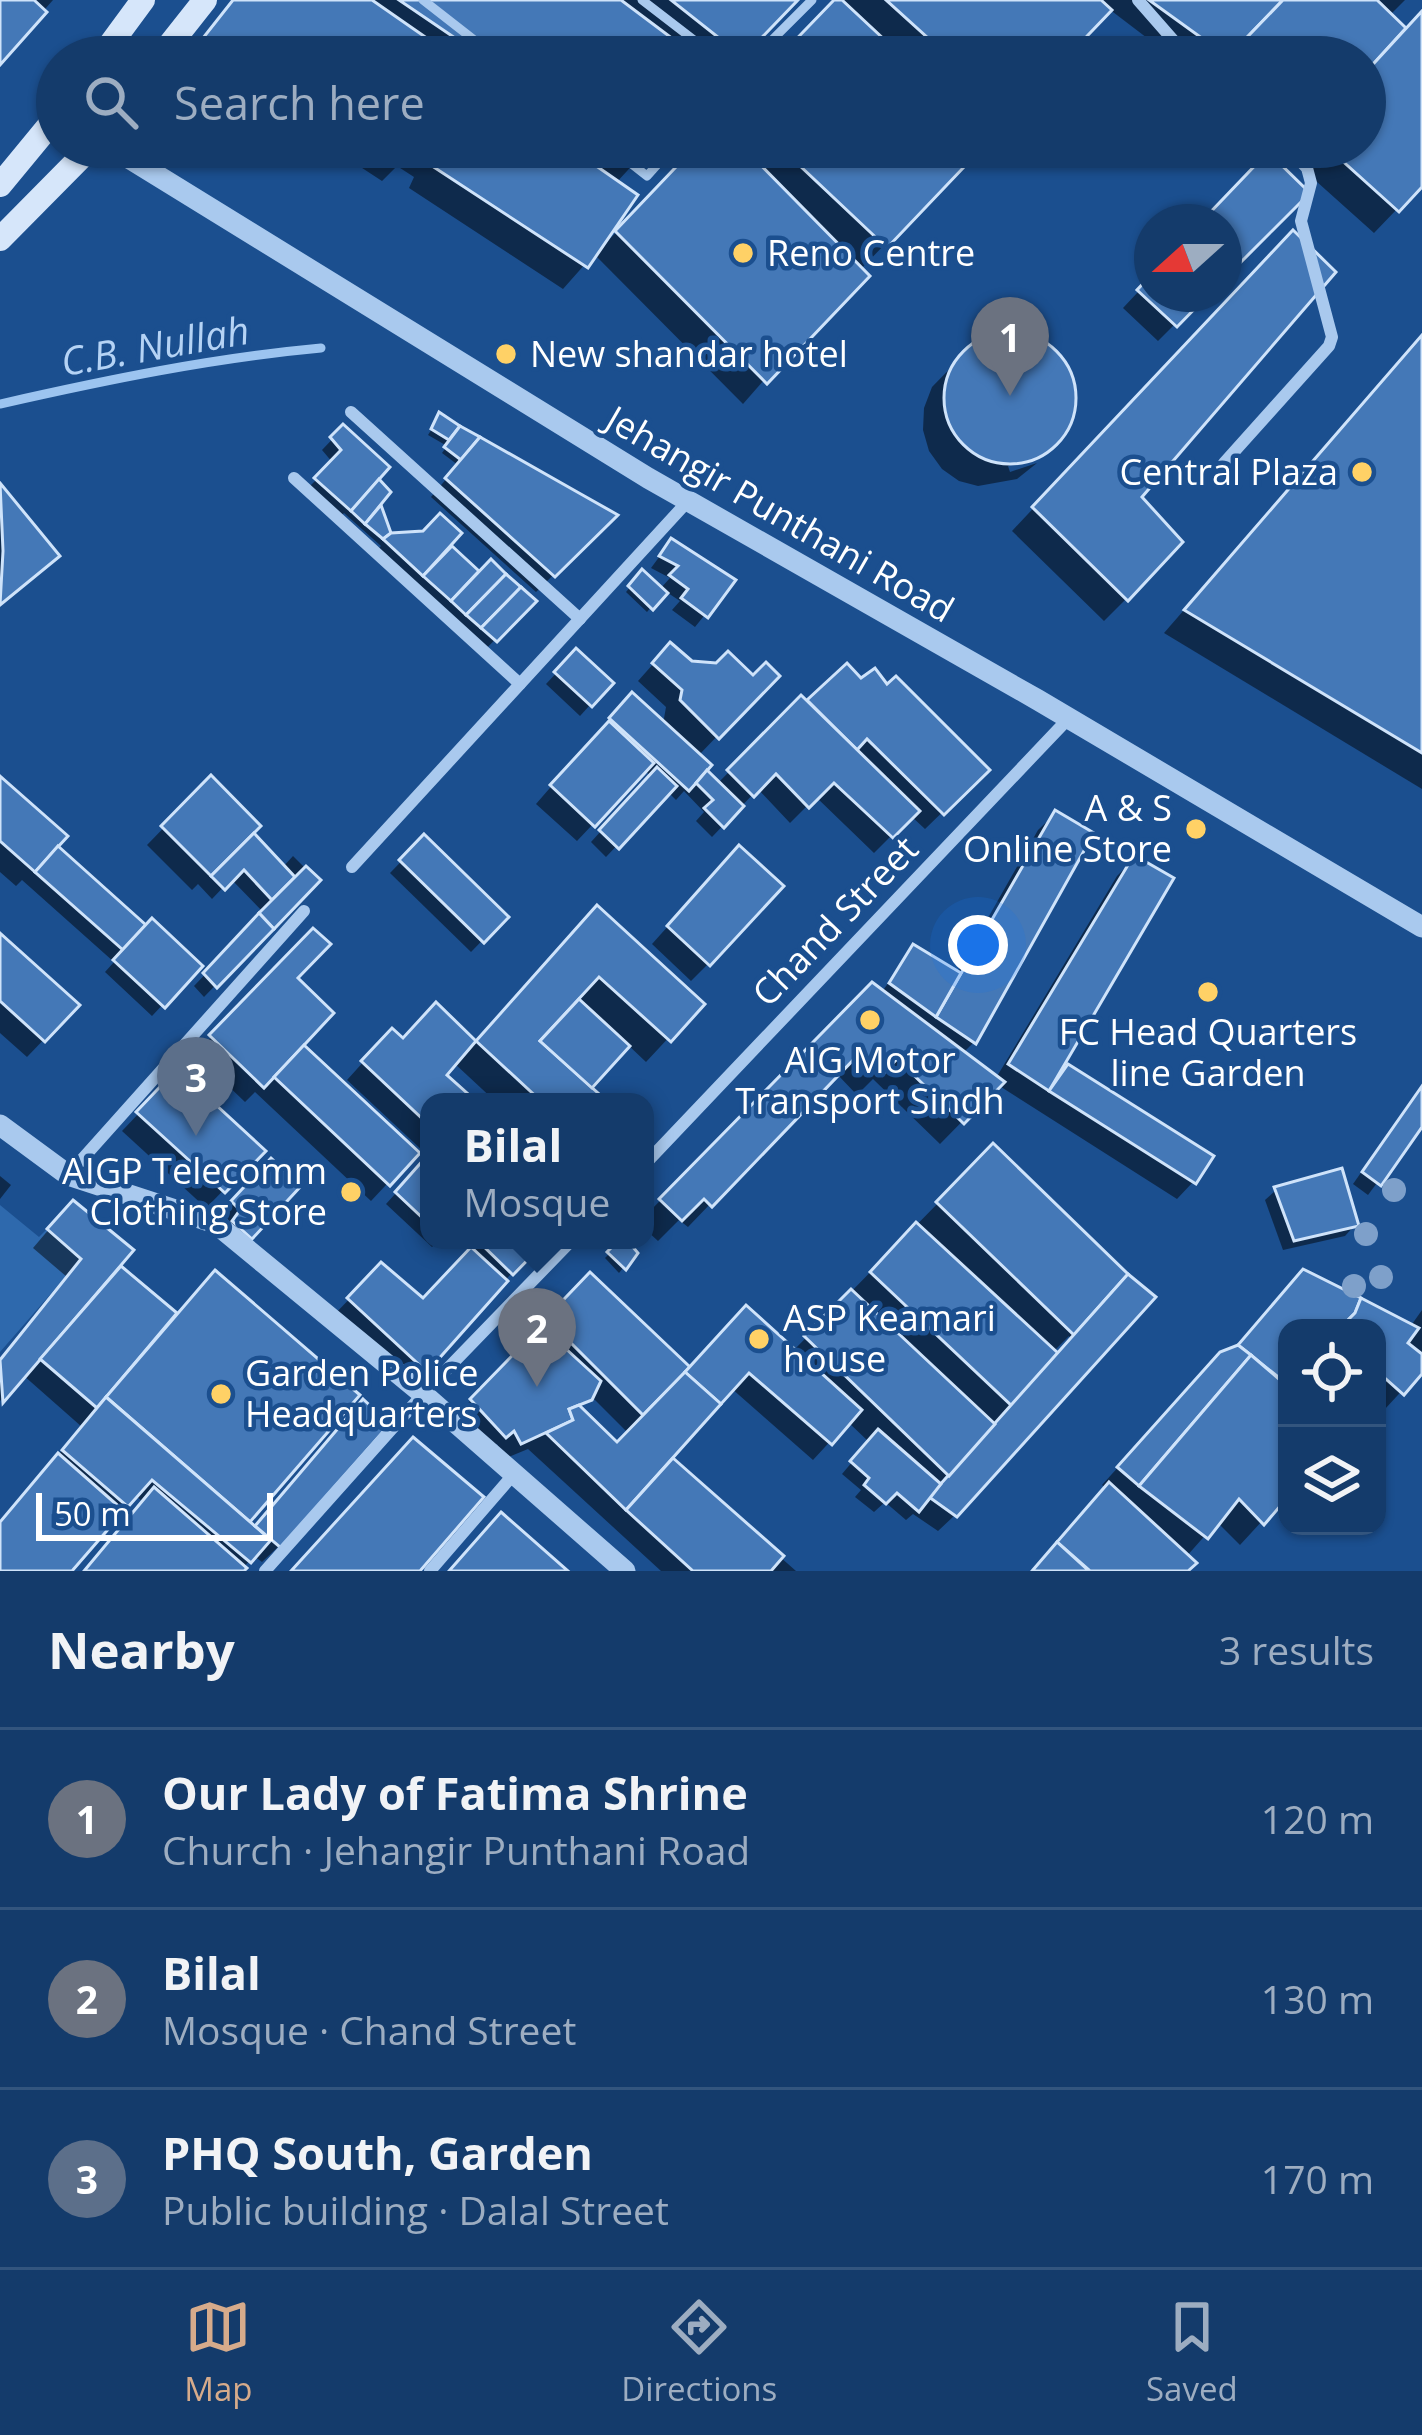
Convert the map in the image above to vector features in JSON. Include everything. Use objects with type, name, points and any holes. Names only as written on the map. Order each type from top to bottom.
[{"type":"main road","points":[[116,36],[143,0]]},
{"type":"main road","points":[[177,36],[205,0]]},
{"type":"main road","points":[[0,185],[36,141]]},
{"type":"main road","points":[[0,239],[70,168]]},
{"type":"street","points":[[1138,0],[1170,36]]},
{"type":"street","name":"Jehangir Punthani Road","points":[[145,168],[688,501],[1422,927]]},
{"type":"street","points":[[1224,463],[1332,337],[1301,221],[1311,183],[1306,168]]},
{"type":"street","points":[[351,412],[580,619]]},
{"type":"street","points":[[294,478],[520,684]]},
{"type":"street","points":[[352,867],[688,501]]},
{"type":"street","name":"Chand Street","points":[[654,1155],[1068,719]]},
{"type":"street","points":[[68,1175],[304,911]]},
{"type":"street","points":[[0,1125],[68,1175],[215,1223],[423,1394],[620,1569]]},
{"type":"street","points":[[270,1570],[423,1394],[563,1249]]},
{"type":"street","points":[[430,1571],[513,1475]]},
{"type":"lane","points":[[423,0],[469,36]]},
{"type":"lane","points":[[642,0],[689,36]]},
{"type":"lane","points":[[776,36],[812,0]]},
{"type":"shaded area","points":[[0,1205],[39,1237],[47,1229],[81,1259],[0,1352]]},
{"type":"building","points":[[0,0],[34,0],[47,12],[0,65]]},
{"type":"building","points":[[233,0],[372,0],[424,36],[205,36]]},
{"type":"building","points":[[399,0],[621,0],[669,36],[452,36]]},
{"type":"building","points":[[671,0],[798,0],[763,36],[716,36]]},
{"type":"building","points":[[834,0],[842,0],[881,36],[799,36]]},
{"type":"building","points":[[886,0],[1101,0],[1112,10],[1087,36],[926,36]]},
{"type":"building","points":[[1149,0],[1283,0],[1248,36],[1199,36]]},
{"type":"building","points":[[1283,0],[1377,0],[1406,28],[1386,50],[1386,36],[1248,36]]},
{"type":"building","points":[[1422,11],[1422,187],[1399,212],[1350,168],[1386,168],[1386,50]]},
{"type":"building","points":[[435,168],[599,168],[638,195],[588,268]]},
{"type":"building","name":"Reno Centre","points":[[675,168],[764,168],[870,276],[767,384],[615,231]]},
{"type":"building","name":"Reno Centre","points":[[802,168],[963,168],[887,248]]},
{"type":"building","points":[[1253,168],[1284,168],[1310,193],[1242,261],[1242,204],[1218,204]]},
{"type":"building","points":[[1293,230],[1336,272],[1142,497],[1183,542],[1128,601],[1032,507],[1216,312],[1242,312],[1242,284]]},
{"type":"building","points":[[1161,312],[1192,312],[1177,327]]},
{"type":"building","points":[[1010,332],[1035,337],[1057,351],[1071,373],[1076,398],[1071,423],[1057,445],[1035,459],[1010,464],[985,459],[963,445],[949,423],[944,398],[949,373],[963,351],[985,337]]},
{"type":"building","name":"Central Plaza","points":[[1422,335],[1422,753],[1184,610]]},
{"type":"building","points":[[439,412],[460,426],[449,440],[431,429]]},
{"type":"building","points":[[343,424],[390,467],[351,511],[314,478],[341,450],[330,437]]},
{"type":"building","points":[[460,426],[480,437],[461,460],[444,447]]},
{"type":"building","points":[[480,437],[618,515],[555,577],[445,478]]},
{"type":"building","points":[[379,479],[391,492],[365,524],[351,511]]},
{"type":"building","points":[[0,483],[60,556],[0,605],[3,551]]},
{"type":"building","points":[[381,505],[391,533],[383,539],[365,524]]},
{"type":"building","points":[[440,513],[462,533],[423,576],[383,539],[391,533],[423,531]]},
{"type":"building","points":[[671,538],[736,580],[708,618],[681,598],[688,589],[669,575],[678,566],[659,556]]},
{"type":"building","points":[[452,546],[479,571],[451,601],[423,576]]},
{"type":"building","points":[[491,559],[506,574],[466,615],[451,601]]},
{"type":"building","points":[[642,569],[668,593],[653,610],[628,586]]},
{"type":"building","points":[[506,574],[521,587],[481,628],[466,615]]},
{"type":"building","points":[[521,587],[537,601],[497,642],[481,628]]},
{"type":"building","points":[[670,642],[692,661],[716,663],[728,651],[753,675],[766,662],[780,676],[719,739],[680,700],[682,690],[652,663]]},
{"type":"building","points":[[576,648],[614,683],[592,707],[554,672]]},
{"type":"building","points":[[847,663],[861,678],[875,668],[887,684],[896,676],[990,770],[944,815],[867,739],[857,750],[807,700]]},
{"type":"building","points":[[632,692],[712,765],[689,791],[609,718]]},
{"type":"building","points":[[801,695],[920,811],[893,838],[834,783],[809,808],[776,774],[754,797],[727,770]]},
{"type":"building","points":[[609,721],[654,763],[595,827],[550,785]]},
{"type":"building","points":[[657,767],[677,786],[619,849],[599,830]]},
{"type":"building","points":[[707,770],[744,806],[724,828],[704,808],[713,800],[696,783]]},
{"type":"building","points":[[211,775],[261,826],[211,876],[161,826]]},
{"type":"building","points":[[0,776],[68,836],[35,872],[0,841]]},
{"type":"building","points":[[1055,810],[1094,833],[976,1044],[936,1017]]},
{"type":"building","points":[[254,833],[295,877],[272,900],[244,870],[225,890],[211,876]]},
{"type":"building","points":[[424,834],[509,917],[484,943],[399,860]]},
{"type":"building","points":[[739,845],[784,886],[710,966],[667,926]]},
{"type":"building","points":[[58,846],[146,925],[123,950],[35,872]]},
{"type":"building","points":[[1134,855],[1174,878],[1049,1091],[1008,1064]]},
{"type":"building","points":[[306,866],[321,880],[274,929],[259,913]]},
{"type":"building","points":[[597,905],[705,1004],[671,1042],[599,977],[540,1041],[598,1093],[532,1093],[476,1041]]},
{"type":"building","points":[[259,913],[274,929],[217,988],[203,973]]},
{"type":"building","points":[[152,918],[203,966],[165,1008],[113,960]]},
{"type":"building","points":[[313,928],[331,944],[298,978],[334,1013],[264,1088],[209,1035]]},
{"type":"building","points":[[0,933],[80,1005],[45,1042],[0,1001]]},
{"type":"building","points":[[913,944],[961,973],[936,1017],[889,983]]},
{"type":"building","points":[[872,982],[1005,1082],[964,1124],[897,1059],[882,1075],[860,1053],[712,1207],[704,1199],[682,1221],[659,1199]]},
{"type":"building","points":[[579,999],[630,1046],[592,1088],[540,1041]]},
{"type":"building","points":[[436,1002],[476,1041],[447,1075],[467,1093],[420,1093],[420,1117],[361,1061],[392,1028],[403,1038]]},
{"type":"building","points":[[304,1045],[420,1153],[390,1186],[274,1077]]},
{"type":"building","points":[[1068,1064],[1214,1156],[1196,1184],[1049,1091]]},
{"type":"building","points":[[177,1069],[266,1151],[225,1193],[136,1112]]},
{"type":"building","points":[[1422,1086],[1422,1127],[1381,1186],[1362,1172]]},
{"type":"building","points":[[993,1143],[1128,1274],[1074,1335],[936,1202]]},
{"type":"building","points":[[271,1158],[301,1186],[252,1239],[232,1221],[240,1210],[231,1201]]},
{"type":"building","points":[[420,1164],[420,1216],[395,1192]]},
{"type":"building","points":[[1342,1168],[1359,1226],[1294,1241],[1274,1187]]},
{"type":"building","points":[[73,1200],[134,1250],[3,1403],[0,1360],[81,1259],[47,1229]]},
{"type":"building","points":[[916,1222],[1058,1353],[1012,1406],[870,1272]]},
{"type":"building","points":[[469,1249],[508,1281],[427,1372],[347,1298],[381,1262],[423,1298]]},
{"type":"building","points":[[486,1249],[538,1249],[513,1275]]},
{"type":"building","points":[[635,1249],[638,1253],[626,1270],[607,1252]]},
{"type":"building","points":[[121,1266],[177,1313],[97,1408],[40,1359]]},
{"type":"building","points":[[1303,1269],[1361,1298],[1349,1319],[1278,1319],[1278,1377],[1238,1345]]},
{"type":"building","points":[[215,1270],[360,1395],[250,1522],[106,1397]]},
{"type":"building","points":[[590,1272],[690,1367],[643,1415],[546,1318]]},
{"type":"building","points":[[1128,1274],[1156,1297],[957,1517],[929,1497]]},
{"type":"building","points":[[851,1289],[995,1424],[949,1476],[804,1336]]},
{"type":"building","points":[[1361,1298],[1419,1328],[1408,1343],[1422,1354],[1422,1374],[1404,1395],[1386,1379],[1386,1319],[1349,1319]]},
{"type":"building","points":[[746,1305],[862,1410],[832,1445],[749,1373],[721,1404],[685,1372]]},
{"type":"building","points":[[541,1326],[601,1381],[592,1400],[569,1409],[573,1420],[521,1444],[514,1431],[506,1438],[470,1399]]},
{"type":"building","points":[[1238,1345],[1251,1355],[1139,1486],[1117,1467],[1220,1352]]},
{"type":"building","points":[[1251,1355],[1278,1378],[1278,1509],[1264,1525],[1239,1499],[1208,1539],[1139,1486]]},
{"type":"building","points":[[685,1372],[721,1404],[626,1510],[546,1433],[573,1420],[569,1409],[579,1405],[617,1442]]},
{"type":"building","points":[[106,1397],[271,1540],[251,1563],[152,1480],[128,1507],[62,1450]]},
{"type":"building","points":[[363,1399],[390,1424],[281,1548],[255,1526]]},
{"type":"building","points":[[878,1429],[941,1484],[919,1512],[897,1493],[886,1504],[864,1485],[869,1478],[850,1461]]},
{"type":"building","points":[[413,1437],[484,1497],[420,1571],[291,1571]]},
{"type":"building","points":[[58,1453],[124,1511],[72,1571],[0,1571],[0,1522]]},
{"type":"building","points":[[673,1458],[784,1556],[771,1571],[693,1571],[626,1510]]},
{"type":"building","points":[[1109,1482],[1197,1563],[1188,1571],[1090,1571],[1057,1542]]},
{"type":"building","points":[[154,1487],[247,1568],[84,1571]]},
{"type":"building","points":[[501,1512],[568,1571],[449,1571]]},
{"type":"building","points":[[1057,1542],[1089,1571],[1032,1571]]},
{"type":"waterway","name":"C.B. Nullah","points":[[0,404],[159,371],[321,348]]},
{"type":"place","name":"Reno Centre","points":[[743,253]]},
{"type":"place","name":"New shandar hotel","points":[[506,354]]},
{"type":"place","name":"Our Lady of Fatima Shrine","points":[[1010,396]]},
{"type":"place","name":"Central Plaza","points":[[1362,472]]},
{"type":"place","name":"A & S Online Store","points":[[1196,829]]},
{"type":"place","name":"FC Head Quarters line Garden","points":[[1208,992]]},
{"type":"place","name":"AIG Motor Transport Sindh","points":[[870,1020]]},
{"type":"place","name":"PHQ South, Garden","points":[[196,1136]]},
{"type":"place","name":"AIGP Telecomm Clothing Store","points":[[351,1192]]},
{"type":"place","name":"ASP Keamari house","points":[[759,1339]]},
{"type":"place","name":"Bilal","points":[[537,1387]]},
{"type":"place","name":"Garden Police Headquarters","points":[[221,1394]]}]
